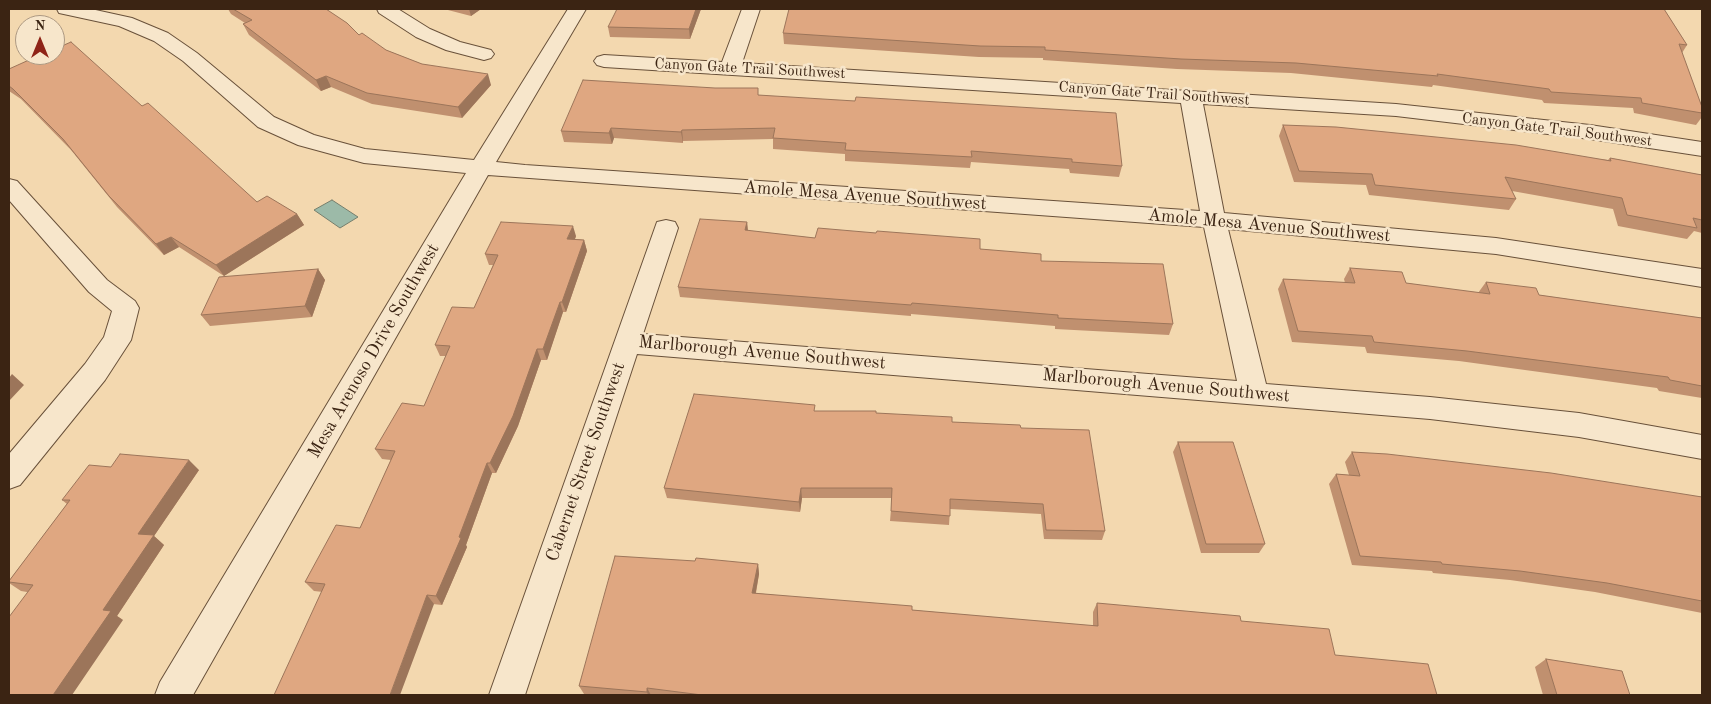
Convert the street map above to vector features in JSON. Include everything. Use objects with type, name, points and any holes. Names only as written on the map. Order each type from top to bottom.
[{"type":"street","name":"Amole Mesa Avenue Southwest","points":[[66,9],[125,22],[161,37],[190,57],[266,122],[306,140],[364,156],[481,168],[1215,220],[1496,246],[1702,278]]},
{"type":"street","points":[[386,9],[423,33],[453,46],[484,54]]},
{"type":"street","name":"Mesa Arenoso Drive Southwest","points":[[173,695],[481,168],[577,9]]},
{"type":"street","points":[[730,68],[751,9]]},
{"type":"street","name":"Canyon Gate Trail Southwest","points":[[604,61],[1302,103],[1494,120],[1702,150]]},
{"type":"street","points":[[1191,97],[1215,220],[1254,393]]},
{"type":"street","points":[[9,186],[98,286],[126,308],[118,340],[95,372],[9,476]]},
{"type":"street","name":"Cabernet Street Southwest","points":[[507,695],[666,228]]},
{"type":"street","name":"Marlborough Avenue Southwest","points":[[627,342],[1430,408],[1569,424],[1702,447]]},
{"type":"shaded area","points":[[332,200],[358,217],[340,228],[314,210]]},
{"type":"building","points":[[233,9],[326,9],[347,23],[359,35],[362,33],[386,50],[422,64],[488,74],[458,107],[367,93],[326,76],[316,80],[243,24],[252,20]]},
{"type":"building","points":[[617,9],[696,9],[689,29],[608,27]]},
{"type":"building","points":[[789,9],[1664,9],[1687,45],[1679,44],[1702,107],[1702,113],[1642,103],[1641,98],[1551,92],[1549,89],[1437,74],[1438,76],[1296,63],[1181,59],[1045,50],[1045,47],[980,46],[783,33]]},
{"type":"building","points":[[71,42],[142,106],[148,103],[257,202],[267,196],[297,214],[216,265],[171,237],[156,244],[109,196],[63,139],[9,86],[9,69],[18,65],[65,65],[65,45]]},
{"type":"building","points":[[583,80],[715,88],[758,88],[758,95],[855,101],[856,97],[1116,113],[1122,166],[1072,162],[1072,159],[971,151],[972,157],[845,150],[846,143],[773,138],[775,128],[682,130],[681,132],[611,128],[609,133],[561,131]]},
{"type":"building","points":[[1283,125],[1336,127],[1516,145],[1611,161],[1610,158],[1702,175],[1702,220],[1693,218],[1697,228],[1627,215],[1622,198],[1505,177],[1516,199],[1375,185],[1372,174],[1299,171]]},
{"type":"building","points":[[700,219],[747,222],[745,230],[815,238],[818,228],[980,239],[980,249],[1041,254],[1041,261],[1163,264],[1173,324],[1058,318],[1058,315],[912,303],[911,305],[678,287]]},
{"type":"building","points":[[501,222],[573,226],[567,239],[584,240],[543,349],[537,349],[513,416],[490,463],[487,463],[459,537],[461,538],[436,596],[427,595],[390,695],[274,695],[325,584],[305,582],[336,525],[360,528],[395,451],[375,449],[402,403],[424,406],[450,346],[435,345],[452,307],[474,308],[498,255],[485,254]]},
{"type":"building","points":[[1350,268],[1402,272],[1406,283],[1490,294],[1486,282],[1536,288],[1539,295],[1702,318],[1702,386],[1670,380],[1668,377],[1467,351],[1374,342],[1372,336],[1298,331],[1283,279],[1355,283]]},
{"type":"building","points":[[318,269],[305,306],[201,315],[219,277]]},
{"type":"building","points":[[694,394],[815,405],[814,411],[876,411],[876,413],[952,417],[952,422],[1020,425],[1021,428],[1089,430],[1105,531],[1046,530],[1043,504],[950,499],[950,516],[891,511],[892,488],[801,488],[799,502],[664,488]]},
{"type":"building","points":[[1178,442],[1233,442],[1265,544],[1206,544]]},
{"type":"building","points":[[1352,452],[1387,454],[1551,473],[1702,497],[1702,601],[1607,583],[1520,571],[1442,564],[1441,562],[1360,556],[1336,474],[1360,476]]},
{"type":"building","points":[[120,454],[189,460],[138,534],[154,535],[103,610],[111,611],[53,695],[9,695],[9,617],[33,585],[9,581],[70,500],[62,500],[89,465],[111,467]]},
{"type":"building","points":[[615,556],[695,561],[696,558],[758,564],[752,593],[912,606],[912,610],[1098,626],[1097,603],[1240,616],[1241,621],[1329,629],[1335,655],[1428,664],[1437,695],[702,695],[647,688],[647,692],[579,686]]},
{"type":"building","points":[[1546,659],[1622,671],[1630,695],[1557,695]]}]
